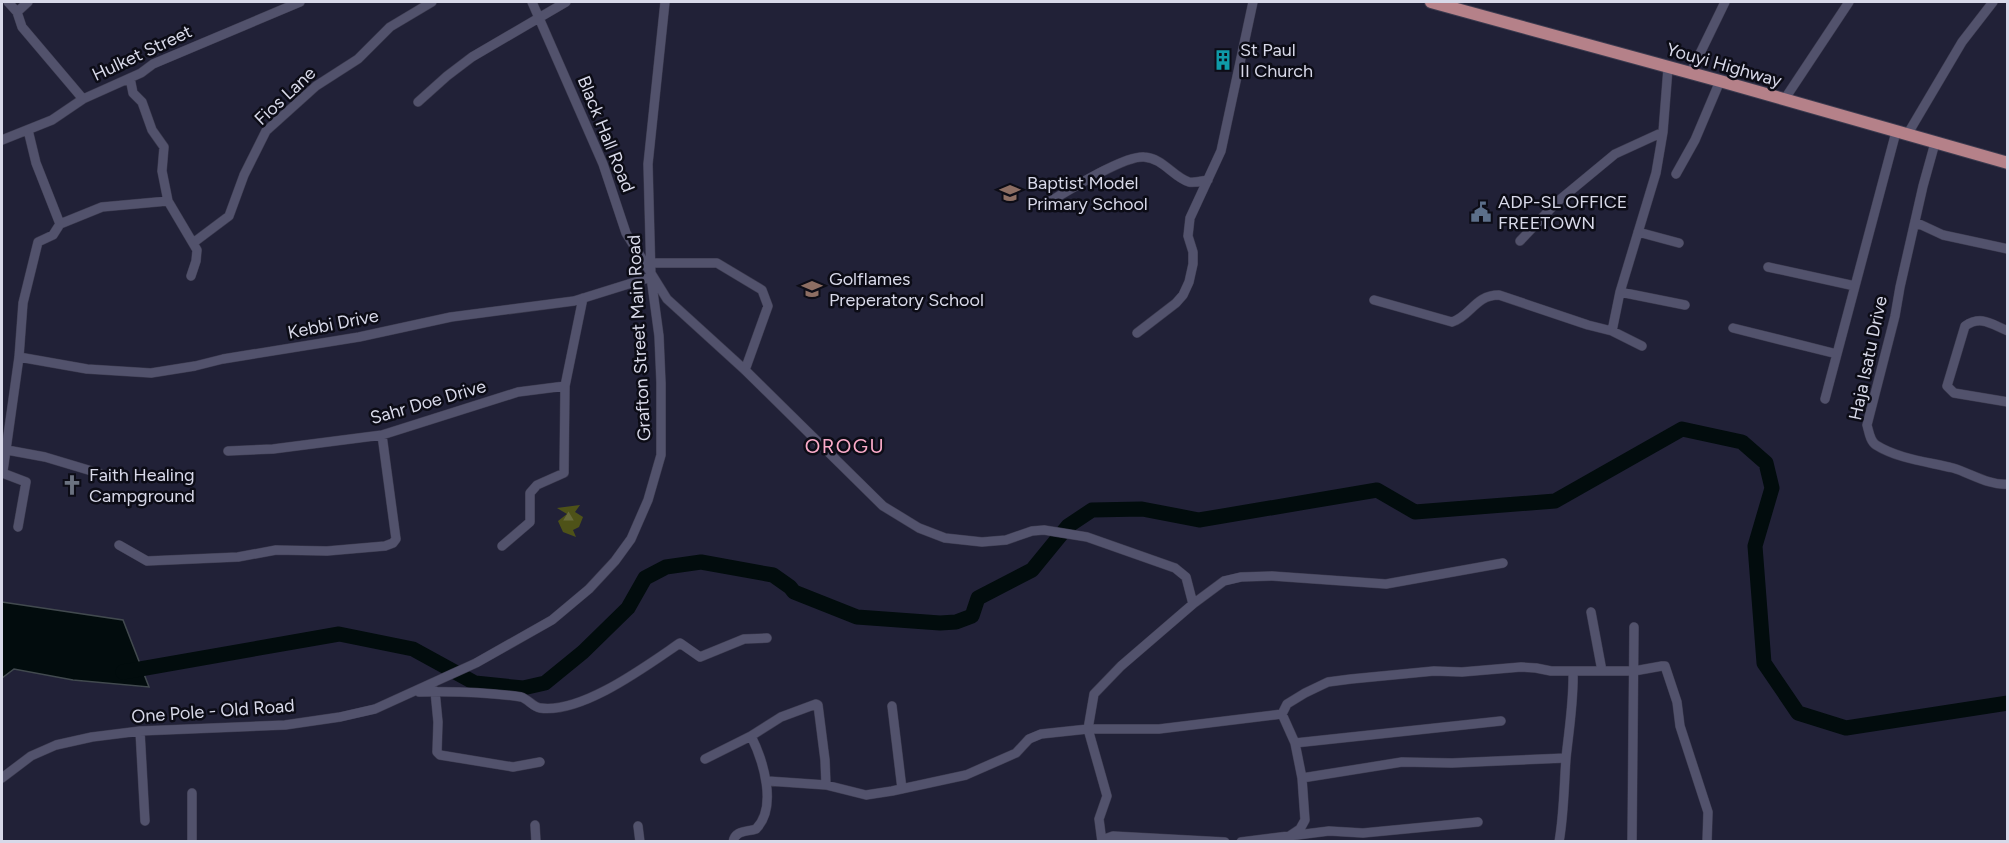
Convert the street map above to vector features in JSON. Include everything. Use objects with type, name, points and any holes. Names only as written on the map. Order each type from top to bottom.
[{"type":"main road","name":"Youyi Highway","points":[[1431,2],[2007,163]]},
{"type":"street","points":[[8,2],[17,12],[22,27],[83,99]]},
{"type":"street","points":[[17,12],[28,2]]},
{"type":"street","name":"Hulket Street","points":[[2,140],[52,120],[83,99],[130,78],[153,64],[300,2]]},
{"type":"street","name":"Fios Lane","points":[[193,243],[229,216],[244,175],[266,131],[316,86],[358,59],[390,27],[432,2]]},
{"type":"street","name":"Black Hall Road","points":[[532,2],[603,164],[626,233],[651,277]]},
{"type":"street","points":[[418,102],[472,57],[566,2]]},
{"type":"street","name":"Grafton Street Main Road","points":[[433,688],[552,620],[589,589],[615,561],[631,539],[648,500],[661,455],[662,423],[659,336],[651,277],[648,164],[665,2]]},
{"type":"street","points":[[1137,333],[1176,303],[1186,288],[1193,264],[1193,252],[1187,229],[1196,201],[1221,151],[1253,2]]},
{"type":"street","points":[[1690,74],[1725,2]]},
{"type":"street","points":[[1784,100],[1849,2]]},
{"type":"street","points":[[1825,399],[1855,286],[1901,133],[1962,42],[1993,2]]},
{"type":"street","points":[[1612,331],[1620,292],[1656,173],[1663,132],[1668,68]]},
{"type":"street","points":[[130,78],[133,93],[142,102],[152,130],[164,147],[162,171],[168,201],[197,250],[191,276]]},
{"type":"street","points":[[1676,174],[1695,140],[1720,81]]},
{"type":"street","points":[[28,130],[36,163],[60,224]]},
{"type":"street","points":[[1520,241],[1557,202],[1615,154],[1663,132]]},
{"type":"street","name":"Haja Isatu Drive","points":[[1935,143],[1895,316],[1867,424],[1869,435],[1874,444],[1886,450],[1961,470],[1993,482],[2007,484]]},
{"type":"street","points":[[1047,203],[1094,176],[1132,159],[1144,157],[1160,162],[1186,181],[1208,180]]},
{"type":"street","points":[[18,527],[26,484],[3,471],[19,357],[23,303],[38,242],[53,235],[60,224],[102,207],[168,201]]},
{"type":"street","points":[[1915,222],[1943,235],[2007,249]]},
{"type":"street","points":[[1638,232],[1679,243]]},
{"type":"street","points":[[652,263],[717,263],[762,290],[768,306],[745,370]]},
{"type":"street","points":[[1768,267],[1855,286]]},
{"type":"street","points":[[651,277],[667,299],[745,370],[883,506],[919,528],[945,538],[982,542],[1006,540],[1032,531],[1044,530],[1087,537],[1175,568],[1186,577],[1193,604]]},
{"type":"street","name":"Kebbi Drive","points":[[19,357],[87,369],[152,373],[359,337],[451,317],[583,298],[651,277]]},
{"type":"street","points":[[1620,292],[1685,305]]},
{"type":"street","points":[[1374,300],[1452,322],[1460,320],[1476,302],[1490,295],[1499,295],[1588,326],[1612,331],[1642,346]]},
{"type":"street","points":[[502,546],[530,522],[530,493],[537,485],[564,473],[565,386],[583,298]]},
{"type":"street","points":[[2007,331],[1980,319],[1965,326],[1947,386],[1954,393],[2007,402]]},
{"type":"street","points":[[1733,328],[1837,354]]},
{"type":"street","name":"Sahr Doe Drive","points":[[228,451],[273,449],[382,435],[518,392],[565,386]]},
{"type":"street","points":[[119,545],[147,561],[238,557],[276,550],[327,551],[385,546],[393,543],[396,539],[382,435]]},
{"type":"street","points":[[7,450],[45,457],[105,475]]},
{"type":"street","points":[[1225,842],[1113,836],[1102,841],[1099,819],[1107,796],[1088,729],[1094,694],[1121,666],[1193,604],[1224,581],[1241,577],[1272,576],[1386,585],[1503,563]]},
{"type":"street","points":[[1591,612],[1602,671]]},
{"type":"street","points":[[1632,842],[1634,627]]},
{"type":"street","points":[[540,762],[513,767],[440,755],[436,745],[438,722],[433,688],[524,698],[538,708],[556,708],[582,702],[643,668],[680,643],[700,657],[744,639],[767,638]]},
{"type":"street","points":[[1282,714],[1287,704],[1328,682],[1423,672],[1521,667],[1551,671],[1634,671],[1665,666],[1677,702],[1680,726],[1708,812],[1707,842]]},
{"type":"street","points":[[1559,842],[1574,695],[1573,671]]},
{"type":"street","name":"One Pole - Old Road","points":[[2,778],[31,756],[56,745],[92,737],[140,731],[285,724],[329,718],[375,709],[414,692],[433,688]]},
{"type":"street","points":[[705,759],[788,714],[816,704],[818,705],[825,760],[826,785]]},
{"type":"street","points":[[892,706],[902,789]]},
{"type":"street","points":[[768,781],[826,785],[866,795],[966,775],[1016,753],[1029,739],[1041,734],[1088,729],[1160,729],[1282,714]]},
{"type":"street","points":[[1282,714],[1295,743],[1302,778],[1305,820],[1300,829],[1288,837]]},
{"type":"street","points":[[1295,743],[1501,721]]},
{"type":"street","points":[[140,731],[145,821]]},
{"type":"street","points":[[733,842],[738,832],[756,829],[765,817],[768,781],[751,736]]},
{"type":"street","points":[[1302,778],[1402,762],[1452,763],[1566,758]]},
{"type":"street","points":[[192,793],[192,842]]},
{"type":"street","points":[[1241,842],[1329,831],[1363,833],[1479,822]]},
{"type":"street","points":[[535,825],[536,842]]},
{"type":"street","points":[[638,826],[640,842]]},
{"type":"green space","points":[[580,505],[575,512],[583,517],[579,527],[573,530],[576,537],[563,532],[558,521],[567,514],[557,508]]},
{"type":"shaded area","points":[[2,602],[123,620],[149,687],[73,680],[14,669],[2,678]]},
{"type":"waterway","points":[[123,672],[339,634],[413,649],[475,683],[523,688],[545,683],[583,652],[628,608],[645,578],[666,567],[701,562],[773,575],[794,592],[857,617],[940,623],[956,622],[972,616],[978,598],[1032,570],[1068,526],[1092,510],[1142,509],[1199,520],[1377,490],[1415,512],[1555,501],[1682,429],[1742,442],[1766,463],[1772,488],[1755,546],[1764,663],[1798,713],[1846,728],[2008,703]]},
{"type":"place","name":"St Paul II Church","points":[[1223,60]]},
{"type":"place","name":"Baptist Model Primary School","points":[[1010,193]]},
{"type":"place","name":"ADP-SL OFFICE FREETOWN","points":[[1481,212]]},
{"type":"place","name":"Golflames Preperatory School","points":[[812,289]]},
{"type":"place","name":"Faith Healing Campground","points":[[72,485]]},
{"type":"district","name":"OROGU","points":[[845,446]]}]
